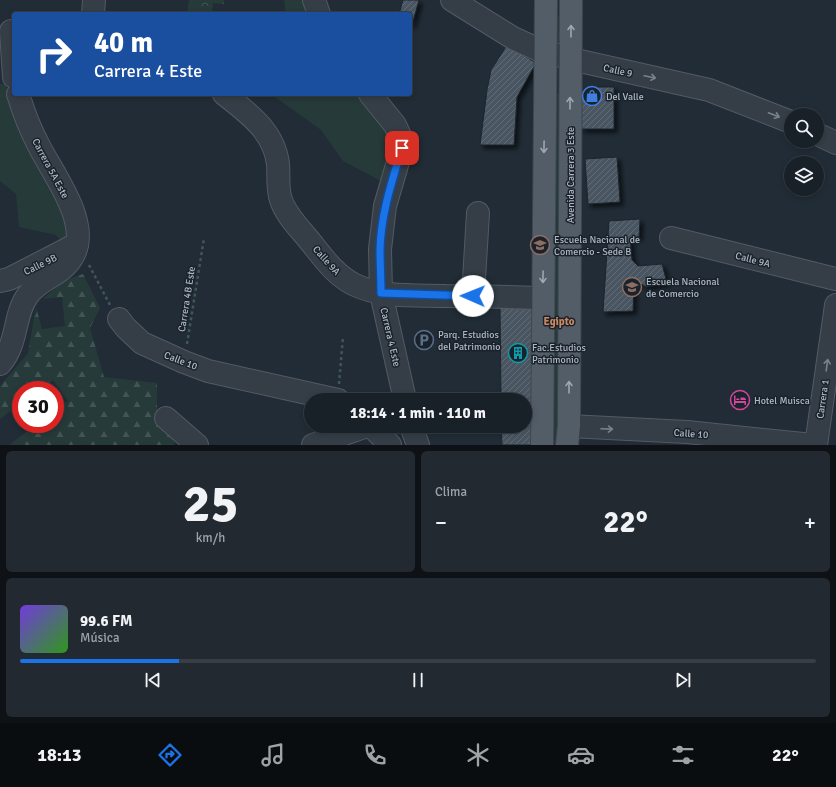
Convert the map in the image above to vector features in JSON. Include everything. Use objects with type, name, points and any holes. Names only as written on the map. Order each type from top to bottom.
[{"type":"main road","points":[[542,445],[546,0]]},
{"type":"main road","name":"Avenida Carrera 3 Este","points":[[568,436],[572,1]]},
{"type":"street","points":[[93,12],[94,0]]},
{"type":"street","points":[[314,0],[318,12]]},
{"type":"street","name":"Calle 9","points":[[452,0],[513,38],[546,52],[710,90],[784,119]]},
{"type":"street","points":[[8,30],[12,61]]},
{"type":"street","name":"Carrera 5A Este","points":[[19,96],[36,141],[73,212],[77,225],[78,243]]},
{"type":"street","name":"Calle 9A","points":[[227,96],[248,113],[267,134],[275,151],[278,163],[281,199],[288,213],[335,271],[344,278],[354,284],[381,293],[543,298]]},
{"type":"street","name":"Carrera 4 Este","points":[[372,96],[395,125],[401,138],[402,148],[389,191],[380,249],[381,293],[403,393]]},
{"type":"street","points":[[824,137],[836,143]]},
{"type":"street","points":[[473,296],[478,213]]},
{"type":"street","name":"Calle 9A","points":[[671,238],[836,279]]},
{"type":"street","points":[[0,364],[14,341],[22,307],[28,295],[37,285],[65,266],[73,256],[78,243]]},
{"type":"street","name":"Calle 9B","points":[[0,281],[9,279],[78,243]]},
{"type":"street","name":"Carrera 1","points":[[814,445],[836,304]]},
{"type":"street","name":"Calle 10","points":[[119,319],[142,343],[184,362],[208,370],[308,393]]},
{"type":"street","points":[[166,418],[197,445]]},
{"type":"street","points":[[313,445],[347,433]]},
{"type":"street","points":[[378,433],[390,445]]},
{"type":"street","points":[[414,433],[418,445]]},
{"type":"street","name":"Calle 10","points":[[568,436],[685,438],[814,445]]},
{"type":"path","name":"Carrera 4B Este","points":[[184,362],[204,238]]},
{"type":"path","points":[[78,243],[100,289],[119,319]]},
{"type":"path","points":[[339,393],[343,337]]},
{"type":"green space","points":[[189,0],[224,0],[224,4],[213,3],[212,12],[187,12]]},
{"type":"green space","points":[[284,0],[307,0],[311,12],[286,12]]},
{"type":"green space","points":[[552,15],[563,16],[562,43],[551,43]]},
{"type":"green space","points":[[5,83],[26,142],[50,182],[73,237],[64,244],[56,235],[19,227],[16,194],[0,181],[0,84]]},
{"type":"green space","points":[[550,93],[561,93],[563,445],[552,445]]},
{"type":"green space","points":[[274,96],[360,96],[389,134],[392,148],[381,181],[343,161],[321,130]]},
{"type":"green space","points":[[83,274],[100,308],[90,328],[104,377],[157,383],[157,418],[175,442],[174,445],[9,445],[25,433],[64,433],[64,404],[68,401],[64,395],[64,381],[12,381],[12,410],[0,419],[0,386],[28,353],[36,307],[42,329],[65,326],[62,297],[43,299],[61,282]]},
{"type":"building","points":[[403,0],[419,0],[412,25],[412,12],[400,12]]},
{"type":"building","points":[[507,45],[536,63],[517,97],[514,145],[480,145],[491,70]]},
{"type":"building","points":[[592,87],[614,87],[614,129],[581,129],[581,95]]},
{"type":"building","points":[[617,157],[620,202],[588,204],[585,159]]},
{"type":"building","points":[[640,219],[639,237],[630,238],[632,260],[638,266],[662,264],[667,283],[646,287],[640,283],[634,282],[633,311],[603,312],[609,221]]},
{"type":"building","name":"Fac.Estudios Patrimonio","points":[[534,305],[537,445],[502,445],[501,433],[532,433],[532,393],[501,393],[500,306]]},
{"type":"place","name":"Del Valle","points":[[592,96]]},
{"type":"place","name":"Escuela Nacional de Comercio - Sede B","points":[[540,245]]},
{"type":"place","name":"Escuela Nacional de Comercio","points":[[632,287]]},
{"type":"place","name":"Parq. Estudios del Patrimonio","points":[[424,340]]},
{"type":"place","name":"Fac.Estudios Patrimonio","points":[[518,353]]},
{"type":"place","name":"Hotel Muisca","points":[[740,400]]},
{"type":"district","name":"Egipto","points":[[559,321]]},
{"type":"route","points":[[402,148],[391,183],[382,229],[380,249],[381,293],[473,296]]}]
